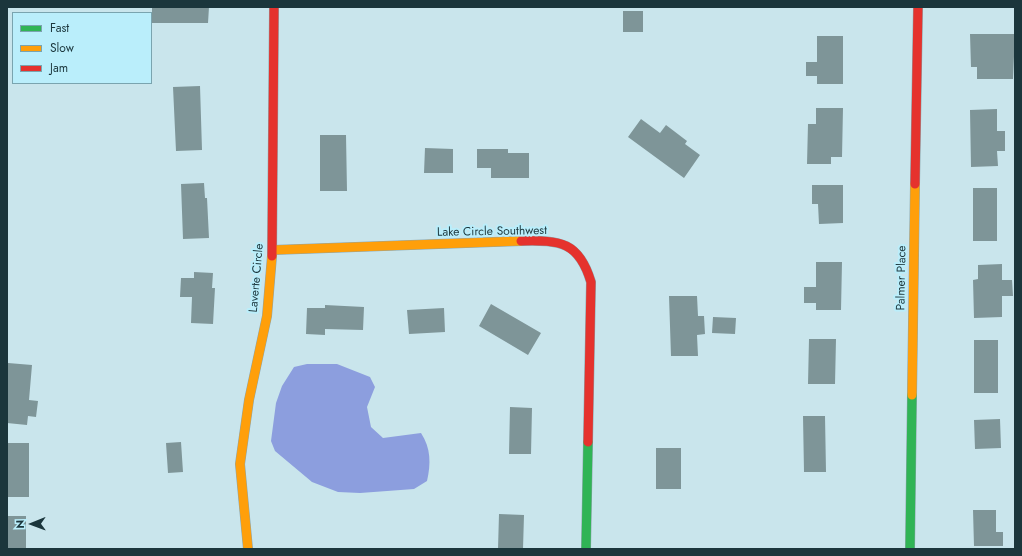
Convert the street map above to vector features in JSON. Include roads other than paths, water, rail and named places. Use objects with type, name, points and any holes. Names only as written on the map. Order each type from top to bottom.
[{"type":"street","name":"Laverte Circle","points":[[248,549],[240,464],[249,400],[267,316],[273,250],[274,7]]},
{"type":"street","name":"Palmer Place","points":[[910,549],[918,7]]},
{"type":"street","name":"Lake Circle Southwest","points":[[273,250],[533,241],[564,244],[580,253],[587,266],[591,282],[586,549]]},
{"type":"water","points":[[307,364],[337,364],[370,377],[375,387],[367,407],[371,427],[383,438],[421,433],[427,444],[429,456],[427,481],[414,489],[360,493],[338,492],[312,482],[275,451],[271,441],[276,403],[282,386],[294,367]]}]
